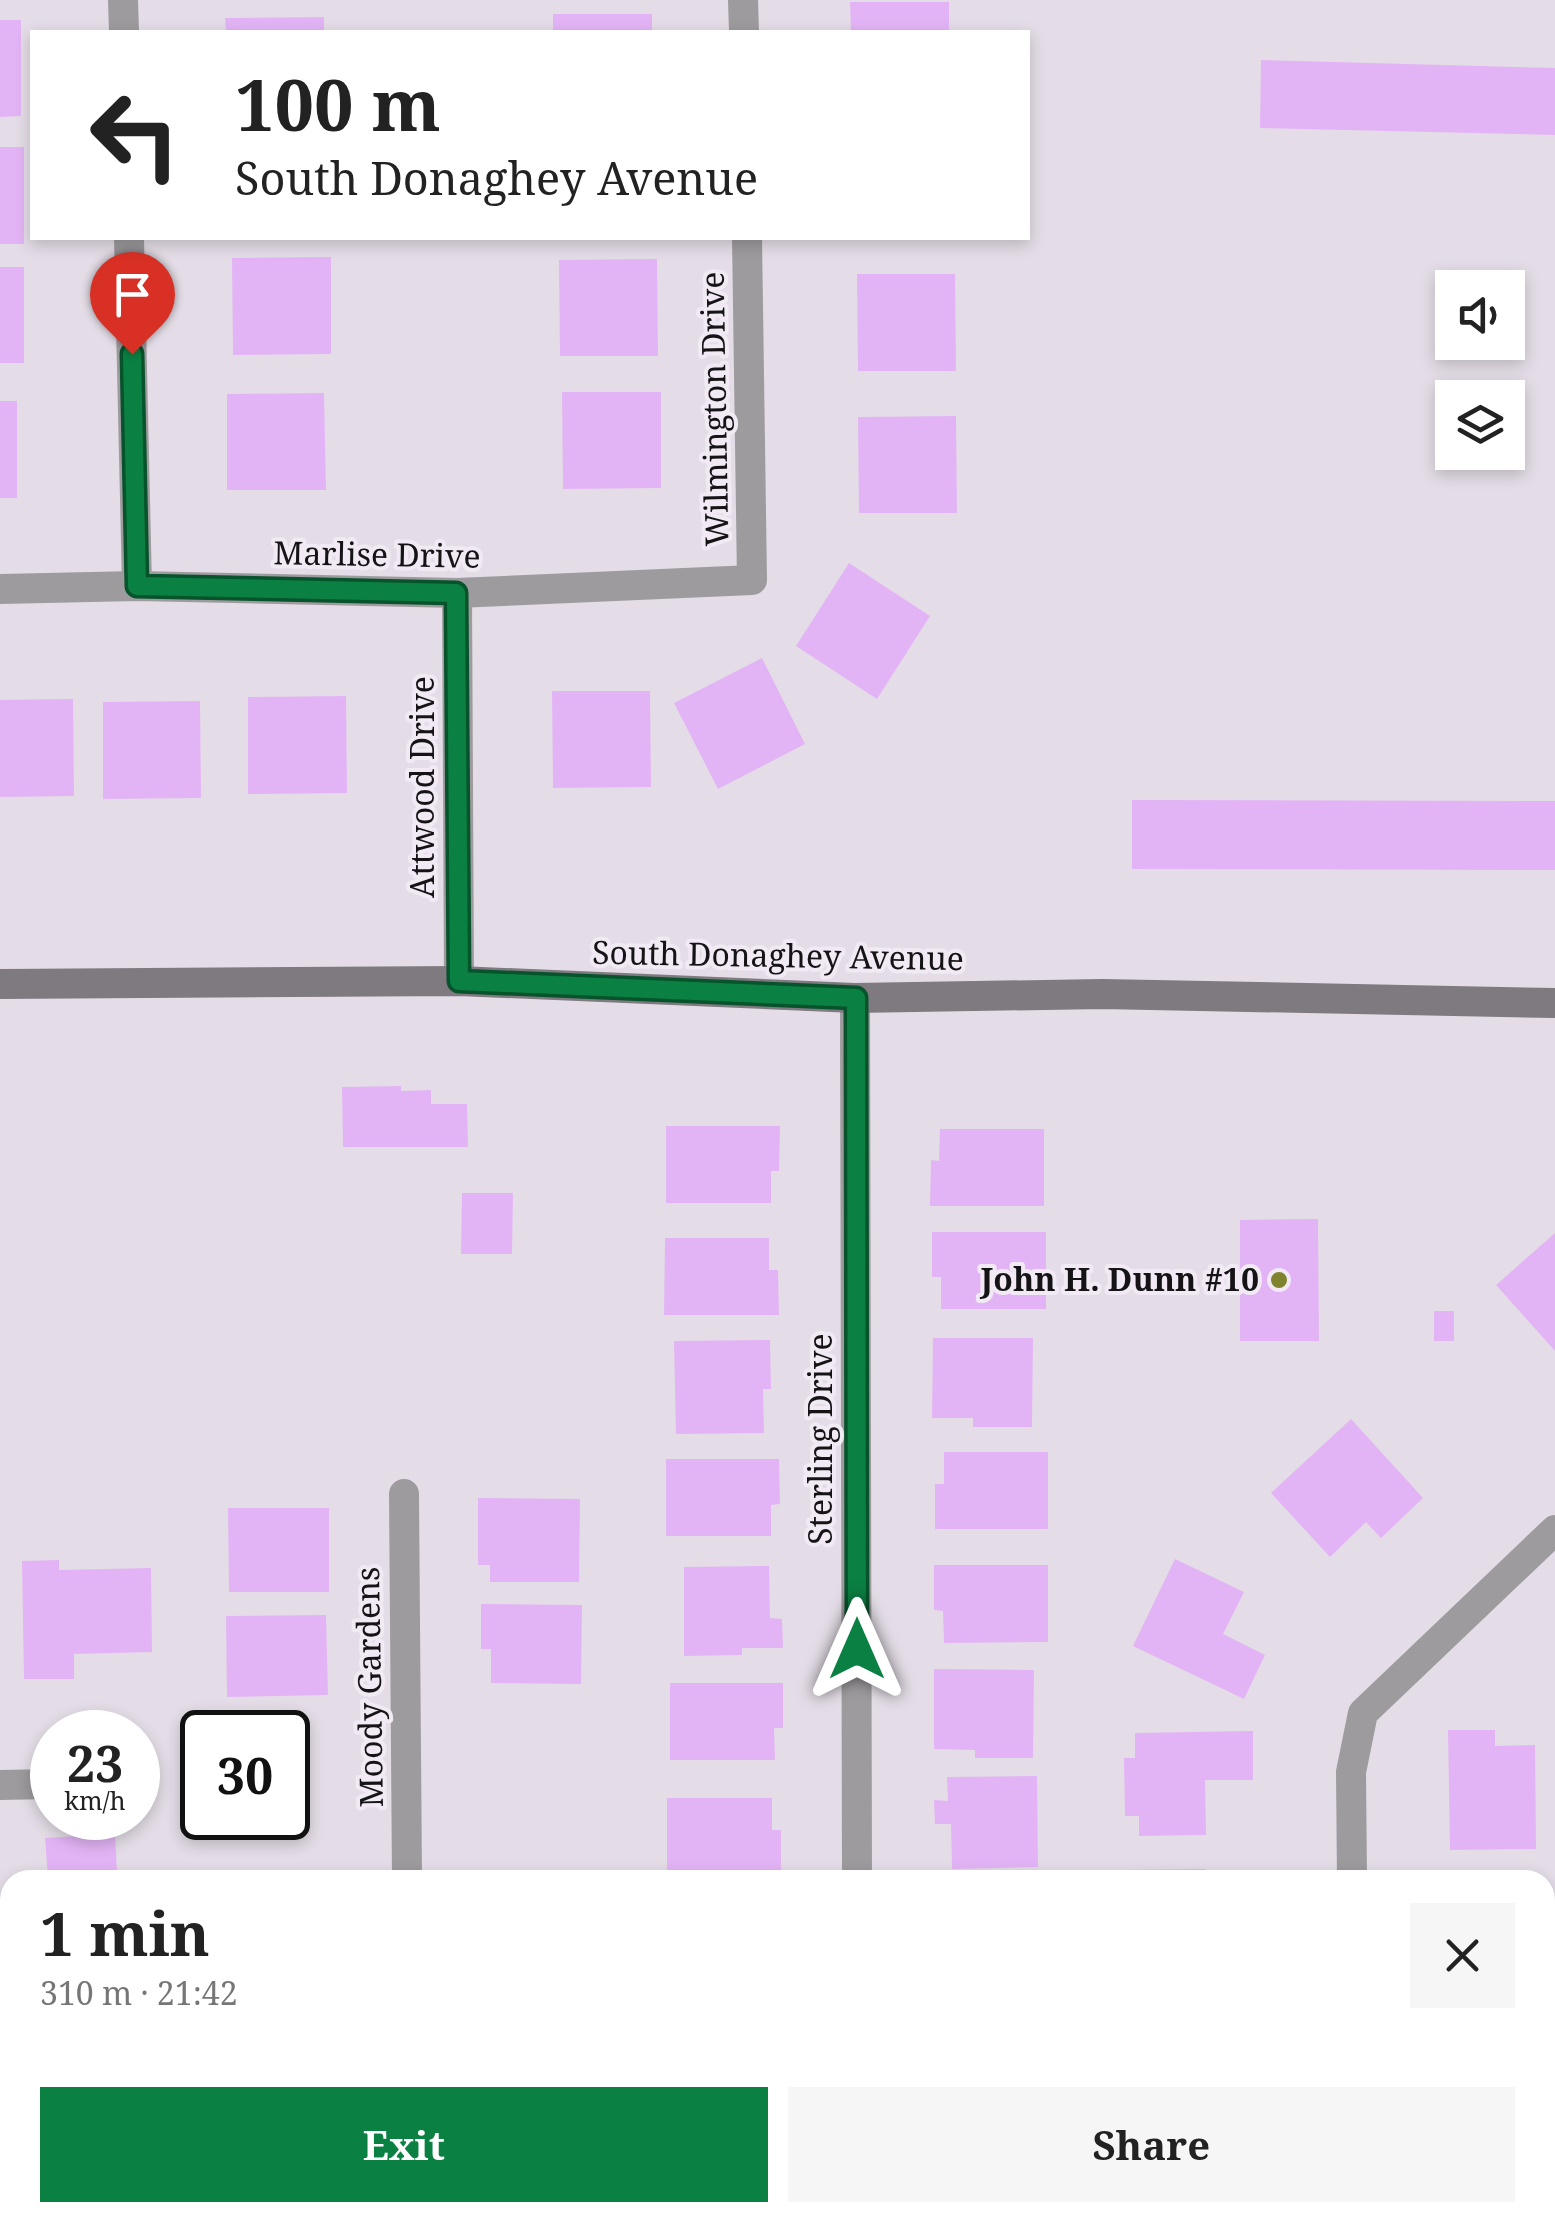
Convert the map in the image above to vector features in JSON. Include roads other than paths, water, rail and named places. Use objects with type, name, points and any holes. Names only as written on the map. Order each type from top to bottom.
[{"type":"street","points":[[124,0],[124,30]]},
{"type":"street","points":[[743,0],[744,30]]},
{"type":"street","points":[[129,240],[137,586]]},
{"type":"street","name":"Wilmington Drive","points":[[747,240],[752,580]]},
{"type":"street","name":"Marlise Drive","points":[[0,588],[137,586],[456,593],[752,580]]},
{"type":"street","name":"Attwood Drive","points":[[456,593],[459,981]]},
{"type":"street","name":"South Donaghey Avenue","points":[[0,984],[459,981],[856,998],[1102,994],[1555,1003]]},
{"type":"street","name":"Sterling Drive","points":[[856,998],[857,1870]]},
{"type":"street","name":"Moody Gardens","points":[[404,1494],[407,1870]]},
{"type":"street","points":[[1352,1870],[1351,1772],[1363,1713],[1555,1530]]},
{"type":"street","points":[[0,1785],[30,1784]]},
{"type":"place","name":"John H. Dunn #10","points":[[1279,1280]]}]
